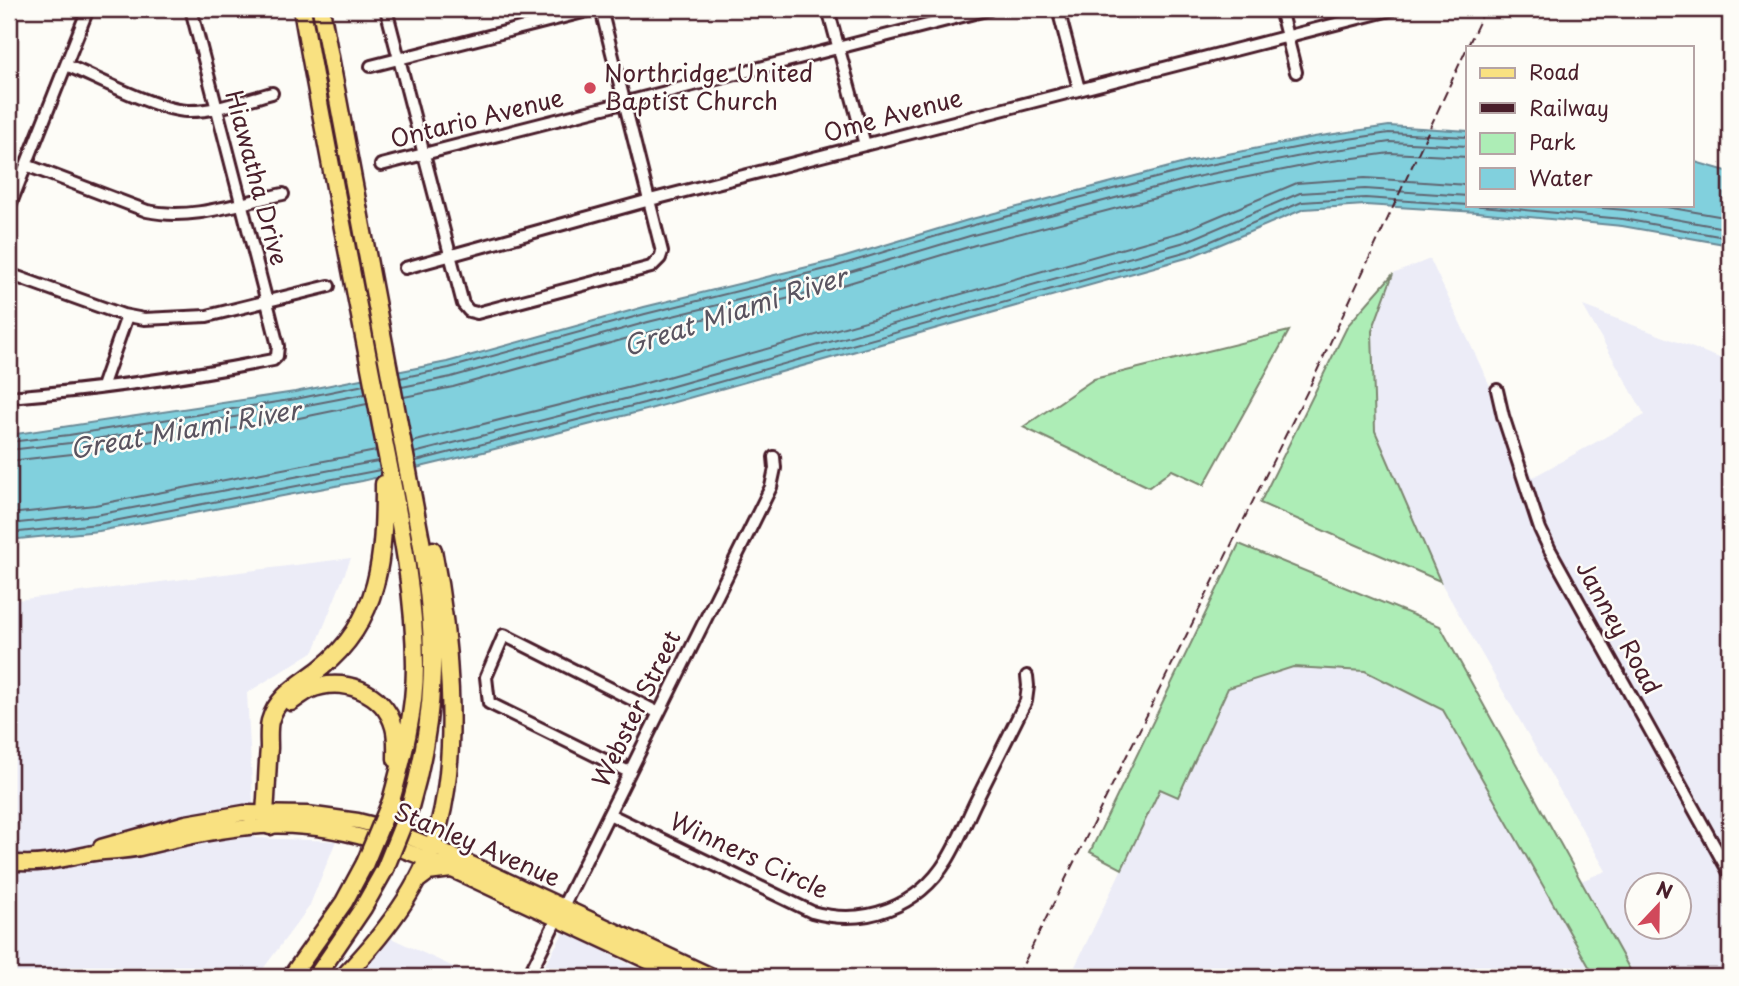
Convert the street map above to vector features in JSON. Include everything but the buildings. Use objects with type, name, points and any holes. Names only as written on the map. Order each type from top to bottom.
[{"type":"highway","points":[[291,977],[344,902],[365,863],[391,801],[410,719],[415,667],[413,619],[391,521],[385,447],[302,9]]},
{"type":"highway","points":[[321,9],[406,460],[437,572],[451,736],[439,827],[429,852],[380,938],[343,977]]},
{"type":"highway","points":[[316,977],[363,908],[385,869],[411,807],[428,733],[433,674],[431,613],[420,512]]},
{"type":"highway","points":[[270,817],[270,722],[277,706],[295,685],[321,668],[358,624],[370,601],[391,521]]},
{"type":"highway","points":[[270,817],[275,738],[281,717],[291,702],[307,690],[328,684],[360,689],[385,709],[394,725],[397,743],[396,782]]},
{"type":"highway","points":[[414,882],[428,872],[451,869]]},
{"type":"main road","name":"Stanley Avenue","points":[[9,862],[43,863],[139,848],[270,817],[307,814],[358,821],[386,828],[429,852],[560,912],[682,977]]},
{"type":"main road","name":"Stanley Avenue","points":[[429,852],[451,869],[714,977]]},
{"type":"street","points":[[9,208],[88,9]]},
{"type":"street","name":"Hiawatha Drive","points":[[102,387],[203,374],[273,360],[276,357],[278,346],[191,9]]},
{"type":"street","points":[[386,9],[463,304],[469,311],[477,313],[633,272],[657,263],[662,252],[601,9]]},
{"type":"street","points":[[371,66],[595,9]]},
{"type":"street","points":[[828,9],[865,145]]},
{"type":"street","name":"Ontario Avenue","points":[[381,165],[990,9]]},
{"type":"street","points":[[1058,9],[1079,89]]},
{"type":"street","points":[[1280,9],[1296,72]]},
{"type":"street","name":"Ome Avenue","points":[[404,268],[650,200],[1394,9]]},
{"type":"street","points":[[66,65],[172,108],[194,111],[272,93]]},
{"type":"street","points":[[26,165],[162,214],[184,215],[283,194]]},
{"type":"street","points":[[9,274],[127,316],[164,319],[207,316],[329,286]]},
{"type":"street","points":[[9,397],[102,387],[127,316]]},
{"type":"street","name":"Janney Road","points":[[1497,390],[1540,529],[1550,550],[1730,874]]},
{"type":"street","name":"Webster Street","points":[[527,977],[771,487],[774,457]]},
{"type":"street","points":[[629,772],[489,703],[486,677],[504,635],[659,713]]},
{"type":"street","name":"Winners Circle","points":[[609,814],[812,912],[837,917],[880,913],[915,895],[947,859],[1026,701],[1027,676]]},
{"type":"shaded area","points":[[1430,259],[1533,477],[1645,415],[1583,306],[1730,362],[1730,977],[1634,977],[1581,881],[1606,871],[1440,581],[1375,431],[1372,331],[1393,274]]},
{"type":"shaded area","points":[[351,558],[314,651],[247,693],[255,838],[336,841],[309,907],[257,977],[9,977],[9,601]]},
{"type":"shaded area","points":[[1293,667],[1365,671],[1443,710],[1595,977],[1070,977],[1160,789],[1178,796],[1228,688]]},
{"type":"shaded area","points":[[565,930],[653,977],[538,977]]},
{"type":"shaded area","points":[[391,938],[475,977],[352,977]]},
{"type":"green space","points":[[1393,274],[1372,331],[1375,431],[1440,581],[1260,503],[1348,325]]},
{"type":"green space","points":[[1289,331],[1204,485],[1172,470],[1149,487],[1023,427],[1094,379]]},
{"type":"green space","points":[[1239,544],[1440,626],[1634,977],[1595,977],[1443,710],[1365,671],[1293,667],[1228,688],[1178,797],[1160,789],[1122,869],[1090,852]]},
{"type":"water","name":"Great Miami River","points":[[1389,126],[1466,131],[1466,206],[1694,206],[1694,162],[1730,172],[1730,245],[1622,226],[1477,212],[1365,205],[1304,209],[1190,257],[646,410],[483,452],[362,481],[99,531],[9,540],[9,435],[295,392],[447,362],[644,307],[832,261],[968,220],[1192,161],[1314,137]]},
{"type":"railway","points":[[1468,46],[1485,9]]},
{"type":"railway","points":[[1017,977],[1310,386],[1466,50]]},
{"type":"place","name":"Northridge United Baptist Church","points":[[590,88]]}]
